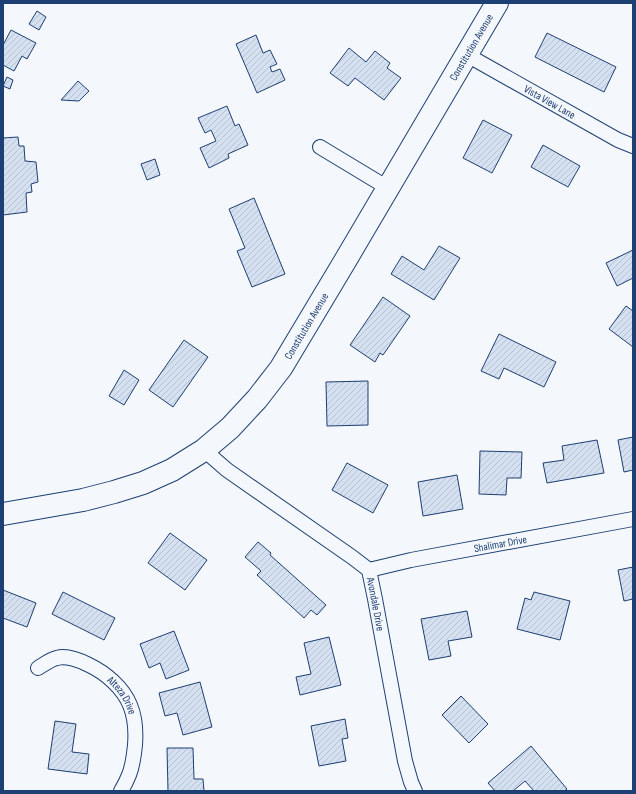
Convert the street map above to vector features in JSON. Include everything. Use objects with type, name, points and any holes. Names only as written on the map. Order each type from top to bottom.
[{"type":"main road","name":"Constitution Avenue","points":[[3,514],[83,500],[143,483],[172,470],[204,450],[230,428],[257,399],[280,368],[497,3]]},
{"type":"street","name":"Vista View Lane","points":[[467,54],[618,140],[633,146]]},
{"type":"street","points":[[320,147],[388,188]]},
{"type":"street","name":"Avondale Drive","points":[[204,450],[227,470],[369,570],[405,761],[415,791]]},
{"type":"street","name":"Shalimar Drive","points":[[369,570],[411,560],[633,519]]},
{"type":"street","name":"Alteza Drive","points":[[38,668],[57,658],[69,658],[83,662],[98,669],[122,691],[130,705],[134,722],[135,741],[134,757],[130,774],[121,791]]},
{"type":"building","points":[[37,11],[46,17],[39,30],[29,24]]},
{"type":"building","points":[[11,30],[36,43],[27,59],[22,56],[14,71],[3,65],[3,45]]},
{"type":"building","points":[[547,33],[616,67],[604,92],[535,57]]},
{"type":"building","points":[[256,35],[263,53],[270,50],[277,64],[270,67],[272,72],[280,69],[285,80],[257,93],[236,44]]},
{"type":"building","points":[[349,48],[366,62],[375,51],[390,63],[387,68],[401,78],[384,100],[355,78],[348,86],[330,73]]},
{"type":"building","points":[[7,77],[13,80],[10,89],[3,86]]},
{"type":"building","points":[[78,81],[89,91],[79,101],[61,100]]},
{"type":"building","points":[[227,106],[235,126],[239,124],[248,145],[228,154],[229,158],[209,168],[200,148],[216,141],[211,130],[205,133],[198,118]]},
{"type":"building","points":[[483,120],[512,135],[492,173],[463,158]]},
{"type":"building","points":[[18,137],[19,146],[24,146],[25,161],[36,162],[38,182],[31,184],[32,192],[26,193],[27,212],[3,215],[3,138]]},
{"type":"building","points":[[543,145],[580,166],[568,187],[531,167]]},
{"type":"building","points":[[155,159],[160,175],[147,180],[141,164]]},
{"type":"building","points":[[254,198],[285,274],[252,287],[237,251],[245,248],[229,209]]},
{"type":"building","points":[[439,246],[460,258],[434,300],[391,274],[402,256],[424,270]]},
{"type":"building","points":[[633,250],[633,278],[617,286],[606,263]]},
{"type":"building","points":[[383,297],[410,316],[383,355],[380,353],[375,362],[350,345]]},
{"type":"building","points":[[626,306],[633,311],[633,347],[609,329]]},
{"type":"building","points":[[499,334],[556,362],[544,387],[504,368],[499,379],[481,371]]},
{"type":"building","points":[[184,340],[208,357],[173,407],[149,390]]},
{"type":"building","points":[[124,370],[139,380],[124,405],[109,396]]},
{"type":"building","points":[[368,381],[368,425],[327,426],[326,382]]},
{"type":"building","points":[[633,437],[633,470],[624,472],[618,440]]},
{"type":"building","points":[[597,440],[604,473],[547,483],[543,463],[564,460],[562,446]]},
{"type":"building","points":[[480,451],[522,452],[521,478],[507,478],[506,495],[479,494]]},
{"type":"building","points":[[347,463],[388,485],[373,513],[332,490]]},
{"type":"building","points":[[457,475],[463,509],[423,516],[418,482]]},
{"type":"building","points":[[170,533],[207,560],[185,590],[148,563]]},
{"type":"building","points":[[258,542],[271,553],[270,555],[326,605],[317,615],[311,610],[304,618],[257,575],[261,571],[245,557]]},
{"type":"building","points":[[633,567],[633,599],[624,601],[618,570]]},
{"type":"building","points":[[3,590],[36,603],[27,627],[3,618]]},
{"type":"building","points":[[63,592],[115,618],[104,640],[52,614]]},
{"type":"building","points":[[534,592],[570,601],[560,640],[517,629],[525,598],[531,600]]},
{"type":"building","points":[[467,611],[472,637],[448,641],[451,656],[429,660],[421,619]]},
{"type":"building","points":[[174,631],[189,670],[166,679],[160,663],[149,668],[140,644]]},
{"type":"building","points":[[329,637],[341,685],[300,695],[296,677],[311,674],[304,643]]},
{"type":"building","points":[[200,682],[212,727],[183,735],[177,713],[165,716],[159,693]]},
{"type":"building","points":[[461,696],[488,724],[469,743],[442,715]]},
{"type":"building","points":[[345,719],[348,738],[342,739],[346,761],[319,766],[311,726]]},
{"type":"building","points":[[55,721],[76,724],[72,752],[89,754],[87,774],[48,769]]},
{"type":"building","points":[[531,746],[567,789],[564,791],[534,791],[525,781],[513,791],[495,791],[488,783]]},
{"type":"building","points":[[167,748],[193,748],[194,779],[203,779],[204,791],[168,791]]}]
